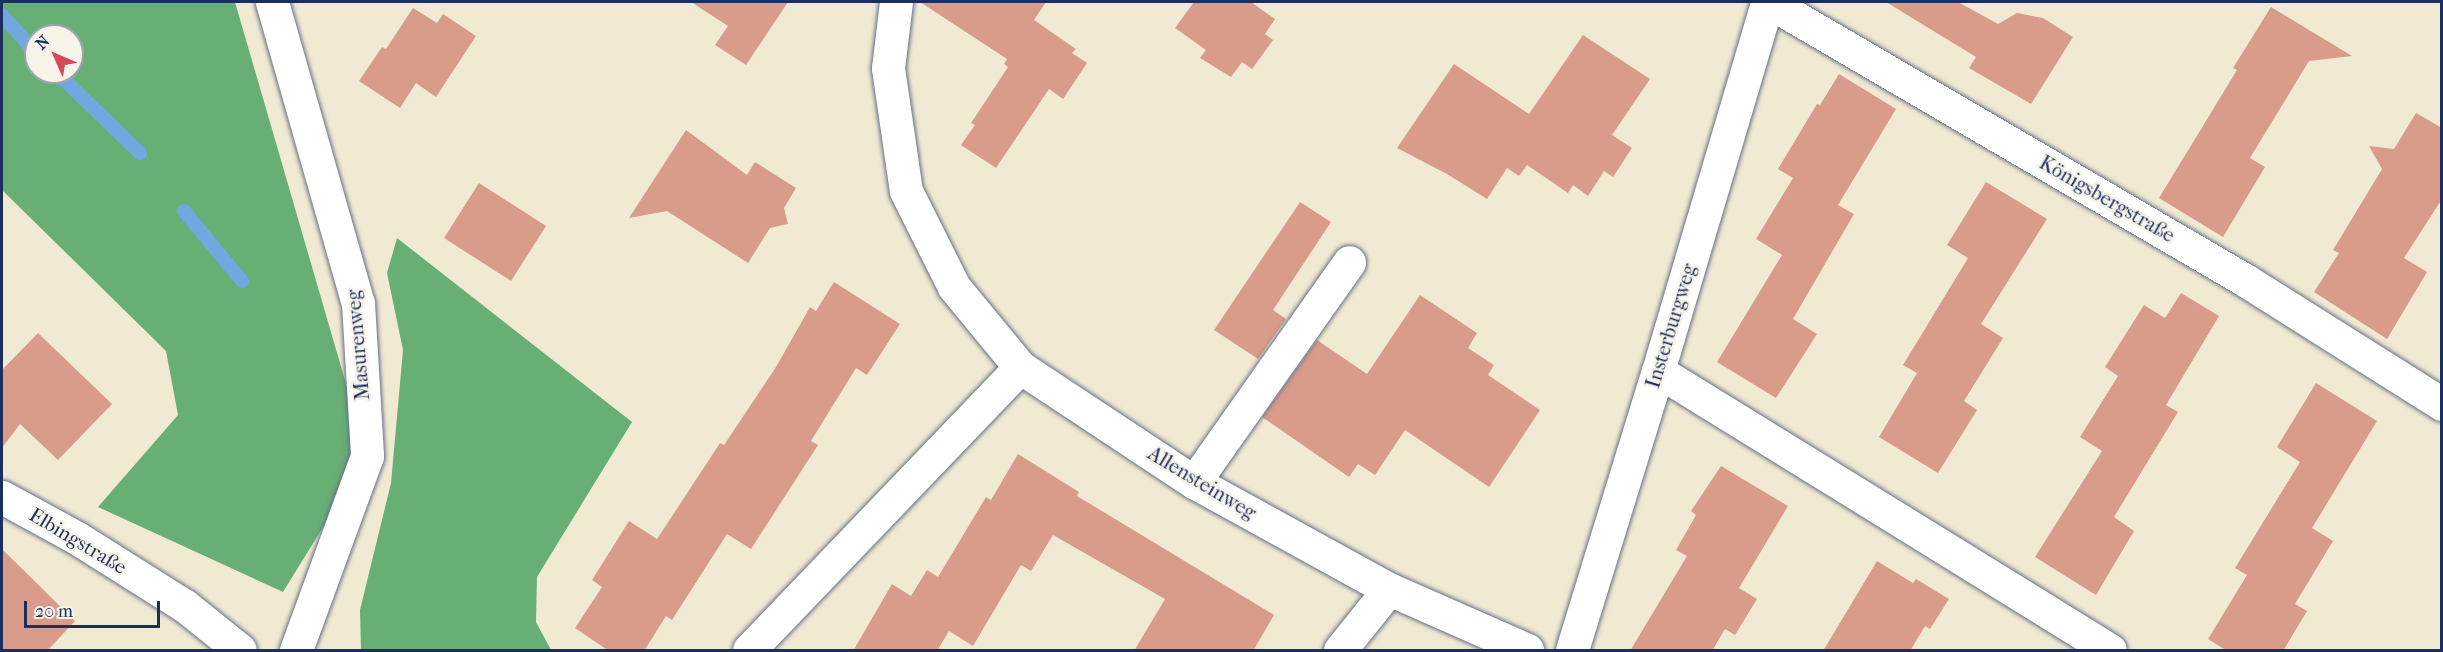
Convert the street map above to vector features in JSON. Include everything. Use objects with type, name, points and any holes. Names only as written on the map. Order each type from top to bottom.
[{"type":"street","name":"Masurenweg","points":[[272,2],[358,303],[367,456],[296,651]]},
{"type":"street","name":"Allensteinweg","points":[[896,2],[888,68],[906,191],[954,287],[1020,367],[1194,482],[1389,589],[1527,651]]},
{"type":"street","name":"Insterburgweg","points":[[1572,651],[1768,2]]},
{"type":"street","name":"Königsbergstraße","points":[[1768,2],[2245,280],[2442,404]]},
{"type":"street","points":[[1194,482],[1349,262]]},
{"type":"street","points":[[749,651],[1020,367]]},
{"type":"street","points":[[1658,371],[2110,651]]},
{"type":"street","name":"Elbingstraße","points":[[2,497],[77,538],[185,606],[240,651]]},
{"type":"street","points":[[1340,651],[1389,589]]},
{"type":"green space","points":[[2,2],[235,2],[367,456],[283,592],[98,507],[178,415],[166,351],[2,190]]},
{"type":"green space","points":[[397,238],[632,422],[537,577],[536,622],[551,650],[361,650],[360,610],[391,483],[403,350],[387,273]]},
{"type":"building","points":[[691,2],[788,2],[746,65],[715,45],[728,26]]},
{"type":"building","points":[[920,2],[1046,2],[1034,20],[1076,49],[1072,53],[1087,63],[1063,99],[1049,89],[996,168],[961,145],[975,125],[971,123],[1008,67],[1004,64],[1007,59]]},
{"type":"building","points":[[1194,2],[1251,2],[1275,19],[1265,34],[1273,40],[1252,69],[1242,62],[1231,77],[1200,58],[1206,50],[1175,28]]},
{"type":"building","points":[[1886,2],[1958,2],[1998,24],[2017,13],[2043,18],[2073,37],[2031,104],[1969,68],[1976,57]]},
{"type":"building","points":[[2271,7],[2352,56],[2309,61],[2250,158],[2265,167],[2223,237],[2159,198],[2237,70],[2233,68]]},
{"type":"building","points":[[413,8],[437,23],[443,14],[476,36],[436,97],[416,83],[400,108],[359,81],[382,47],[386,49]]},
{"type":"building","points":[[1583,35],[1650,79],[1612,135],[1632,148],[1613,177],[1604,171],[1588,196],[1573,185],[1568,193],[1527,165],[1519,176],[1507,168],[1487,199],[1447,174],[1397,148],[1454,64],[1529,114]]},
{"type":"building","points":[[1839,74],[1896,109],[1838,205],[1854,214],[1793,319],[1817,334],[1776,398],[1717,362],[1782,255],[1756,239],[1793,178],[1778,169],[1817,104],[1820,105]]},
{"type":"building","points":[[2416,113],[2442,128],[2442,199],[2404,258],[2427,272],[2387,339],[2314,292],[2339,253],[2333,250],[2382,169],[2369,146],[2394,149]]},
{"type":"building","points":[[686,130],[747,175],[755,162],[796,188],[784,208],[788,224],[770,228],[748,263],[667,211],[629,218]]},
{"type":"building","points":[[1986,182],[2047,219],[1981,324],[2003,338],[1964,401],[1977,410],[1938,473],[1879,437],[1917,373],[1903,365],[1968,258],[1947,245]]},
{"type":"building","points":[[479,183],[546,226],[511,281],[444,238]]},
{"type":"building","points":[[1300,202],[1331,222],[1273,310],[1286,319],[1258,359],[1214,330]]},
{"type":"building","points":[[834,282],[900,324],[867,375],[856,368],[811,441],[818,445],[751,549],[727,534],[672,620],[666,616],[644,651],[609,651],[575,628],[602,587],[592,580],[629,521],[657,539],[720,443],[724,445],[776,367],[810,307],[816,311]]},
{"type":"building","points":[[2181,293],[2219,316],[2166,405],[2178,412],[2114,517],[2134,531],[2096,595],[2035,557],[2102,451],[2080,437],[2118,376],[2105,367],[2144,305],[2165,318]]},
{"type":"building","points":[[1420,295],[1477,333],[1468,348],[1494,365],[1488,375],[1540,410],[1489,487],[1405,430],[1375,475],[1358,464],[1349,477],[1262,417],[1317,340],[1367,374]]},
{"type":"building","points":[[38,333],[112,404],[58,460],[20,424],[2,448],[2,370]]},
{"type":"building","points":[[2316,383],[2377,421],[2312,528],[2333,541],[2295,604],[2307,611],[2283,651],[2227,651],[2208,639],[2247,575],[2235,568],[2300,462],[2277,447]]},
{"type":"building","points":[[1018,454],[1079,492],[1077,496],[1274,615],[1253,651],[1134,651],[1165,599],[1053,535],[1031,571],[1021,565],[973,646],[949,631],[937,651],[853,651],[892,584],[911,596],[927,570],[938,577],[986,497],[991,500]]},
{"type":"building","points":[[1721,466],[1788,506],[1739,588],[1757,599],[1735,635],[1725,629],[1712,651],[1630,651],[1687,556],[1676,550],[1696,515],[1691,511]]},
{"type":"building","points":[[2,549],[75,621],[47,651],[2,651]]},
{"type":"building","points":[[1877,561],[1913,583],[1916,579],[1949,599],[1930,629],[1925,626],[1910,651],[1823,651]]},
{"type":"waterway","points":[[2,15],[24,40]]},
{"type":"waterway","points":[[68,84],[140,153]]},
{"type":"waterway","points":[[184,211],[242,281]]}]
